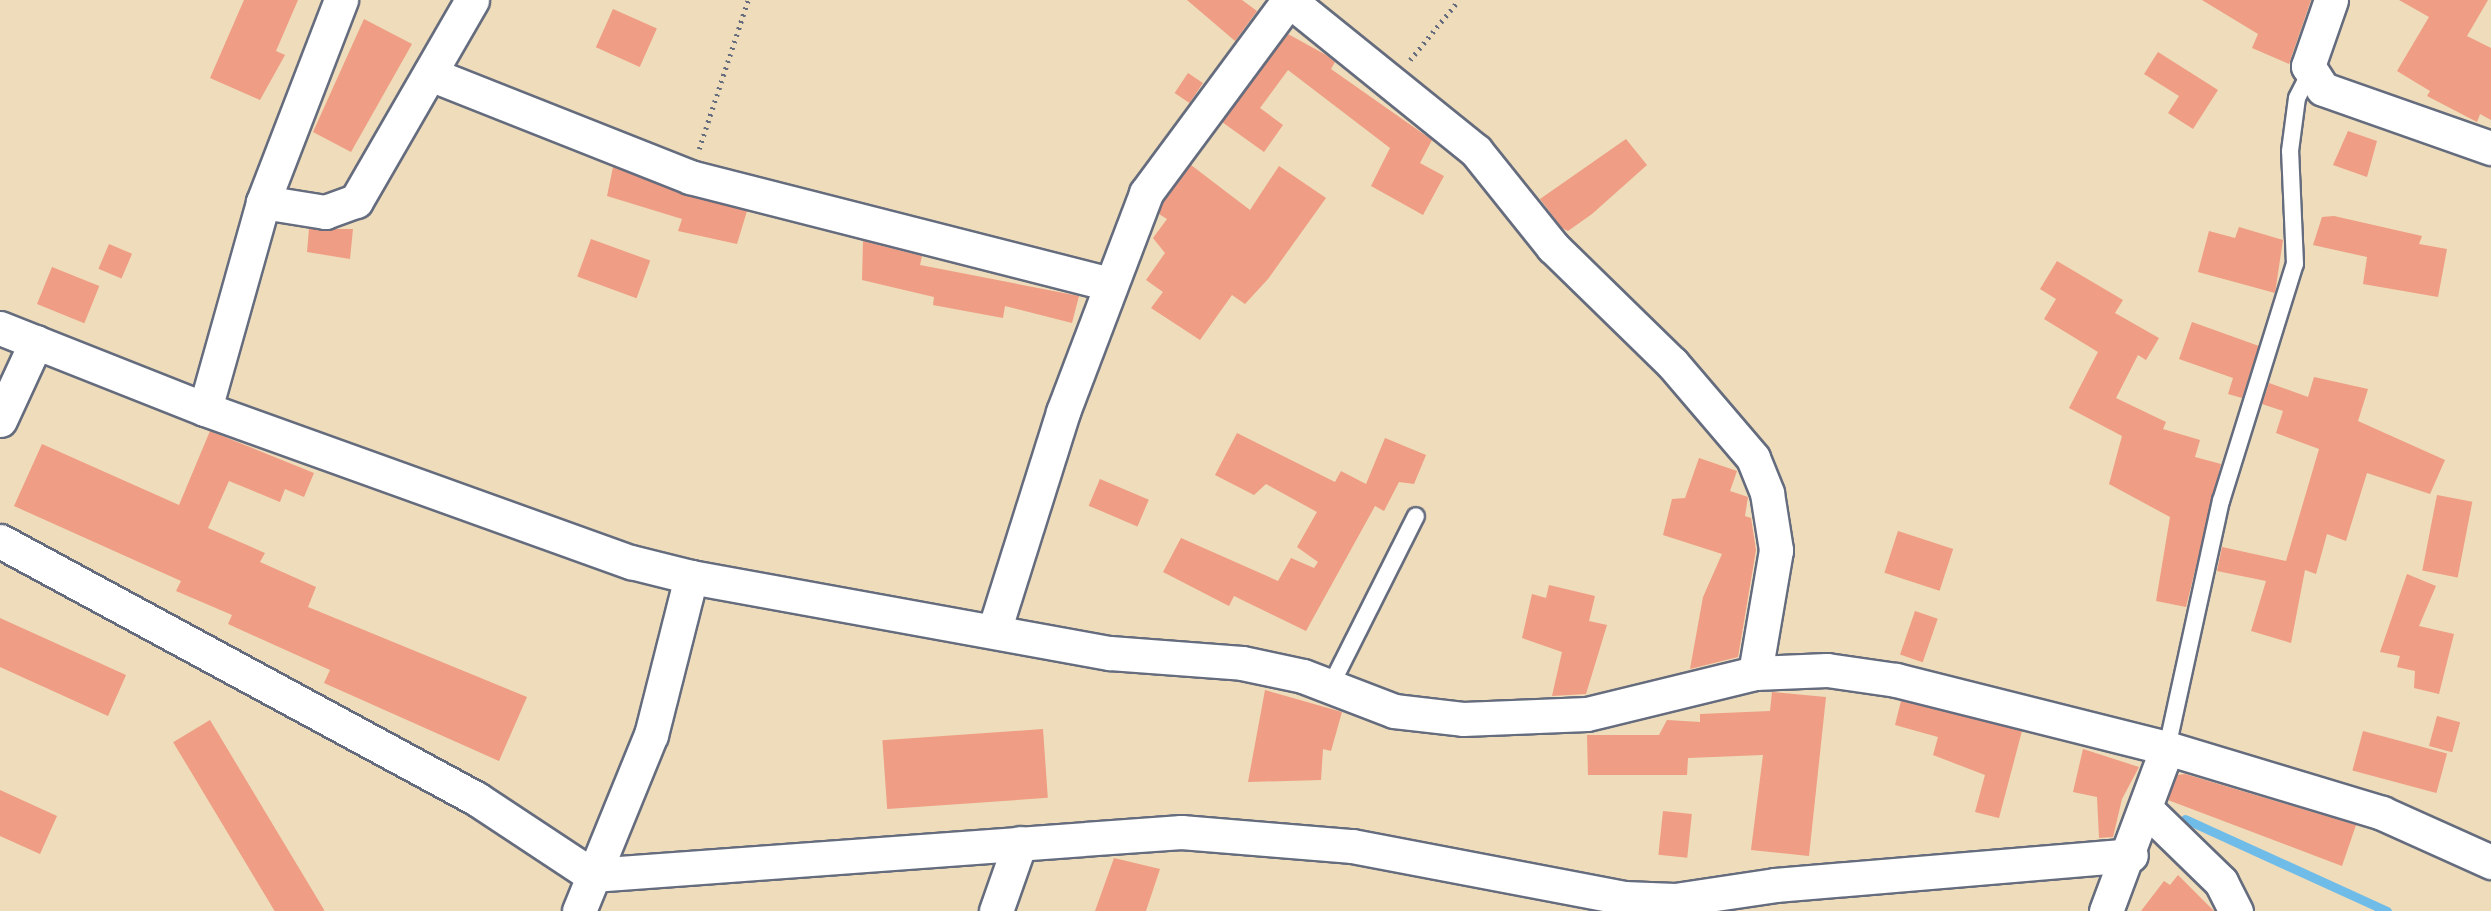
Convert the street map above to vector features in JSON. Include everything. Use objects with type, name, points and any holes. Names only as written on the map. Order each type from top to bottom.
[{"type":"street","points":[[205,409],[263,202],[341,0]]},
{"type":"street","points":[[263,202],[326,212],[356,201],[472,0]]},
{"type":"street","points":[[994,631],[1110,284],[1146,193],[1289,0],[1394,80],[1476,151],[1553,247],[1672,363],[1753,458],[1773,514],[1776,550],[1755,673]]},
{"type":"street","points":[[2331,0],[2311,70],[2323,89],[2491,148]]},
{"type":"street","points":[[430,74],[690,177],[1110,284]]},
{"type":"street","points":[[0,328],[205,409],[631,562],[691,578],[1110,653],[1242,663],[1330,687],[1394,711],[1535,720],[1755,673],[1827,670],[1896,680],[2167,748],[2382,813],[2491,862]]},
{"type":"street","points":[[0,420],[36,342]]},
{"type":"street","points":[[0,541],[477,799],[592,875],[1181,832],[1263,835],[1624,898],[1730,901],[2131,855]]},
{"type":"street","points":[[579,911],[651,735],[691,578]]},
{"type":"street","points":[[2106,911],[2131,855],[2167,748]]},
{"type":"street","points":[[2146,809],[2221,882],[2236,911]]},
{"type":"street","points":[[996,911],[1020,844]]},
{"type":"lane","points":[[2167,748],[2221,501],[2295,264],[2291,151],[2297,99],[2311,70]]},
{"type":"lane","points":[[1330,687],[1416,516]]},
{"type":"path","points":[[690,177],[748,0]]},
{"type":"path","points":[[1394,80],[1459,0]]},
{"type":"building","points":[[244,0],[298,0],[276,51],[285,55],[260,100],[210,78]]},
{"type":"building","points":[[1187,0],[1242,0],[1257,11],[1235,41]]},
{"type":"building","points":[[2202,0],[2311,0],[2289,64],[2252,48],[2258,34]]},
{"type":"building","points":[[2399,0],[2488,0],[2467,36],[2491,48],[2491,120],[2480,114],[2477,122],[2427,96],[2430,91],[2397,71],[2429,17]]},
{"type":"building","points":[[613,9],[657,29],[640,67],[596,47]]},
{"type":"building","points":[[364,19],[412,44],[351,152],[313,132]]},
{"type":"building","points":[[1288,34],[1326,55],[1335,62],[1331,69],[1432,140],[1420,163],[1444,176],[1423,215],[1371,186],[1390,148],[1288,70],[1260,108],[1283,125],[1264,152],[1222,122]]},
{"type":"building","points":[[2158,52],[2218,90],[2193,129],[2168,113],[2179,96],[2144,74]]},
{"type":"building","points":[[1188,73],[1203,83],[1190,103],[1175,93]]},
{"type":"building","points":[[2348,131],[2377,141],[2367,177],[2333,165]]},
{"type":"building","points":[[1626,139],[1647,165],[1592,214],[1568,231],[1562,228],[1540,199]]},
{"type":"building","points":[[1191,165],[1250,210],[1279,166],[1326,198],[1268,279],[1245,304],[1232,295],[1200,340],[1151,308],[1163,292],[1146,280],[1165,253],[1153,238],[1167,219],[1159,214],[1163,202]]},
{"type":"building","points":[[613,167],[747,211],[737,244],[678,231],[682,219],[607,196]]},
{"type":"building","points":[[2334,216],[2422,236],[2419,244],[2447,249],[2438,297],[2363,284],[2367,257],[2313,245],[2322,217]]},
{"type":"building","points":[[2239,227],[2283,240],[2275,293],[2198,272],[2209,231],[2235,238]]},
{"type":"building","points":[[309,229],[353,229],[350,259],[307,252]]},
{"type":"building","points":[[591,239],[650,261],[637,298],[577,277]]},
{"type":"building","points":[[863,241],[922,256],[920,265],[1079,296],[1072,323],[1005,306],[1003,318],[933,305],[934,297],[862,280]]},
{"type":"building","points":[[109,244],[132,254],[121,279],[98,269]]},
{"type":"building","points":[[2057,261],[2123,300],[2115,313],[2159,338],[2146,360],[2138,355],[2116,398],[2166,422],[2163,429],[2200,440],[2195,457],[2221,464],[2186,607],[2156,601],[2170,517],[2109,484],[2122,436],[2069,408],[2098,352],[2044,319],[2056,299],[2040,289]]},
{"type":"building","points":[[52,267],[99,286],[84,323],[37,304]]},
{"type":"building","points":[[2192,322],[2259,346],[2242,398],[2228,394],[2233,378],[2179,359]]},
{"type":"building","points":[[2314,377],[2368,389],[2358,421],[2445,460],[2430,494],[2367,473],[2346,541],[2327,534],[2316,574],[2305,570],[2291,643],[2251,631],[2266,581],[2217,571],[2222,547],[2286,561],[2319,449],[2276,433],[2283,411],[2262,404],[2269,383],[2308,397]]},
{"type":"building","points":[[210,431],[314,473],[304,497],[285,489],[280,502],[229,481],[208,528],[265,553],[260,562],[316,587],[308,607],[527,697],[499,761],[324,683],[330,670],[228,624],[232,615],[176,591],[181,581],[14,506],[42,444],[179,505]]},
{"type":"building","points":[[1237,433],[1335,482],[1341,471],[1366,484],[1385,438],[1426,455],[1414,484],[1399,482],[1384,511],[1375,506],[1306,631],[1234,596],[1229,606],[1163,572],[1181,538],[1278,581],[1291,558],[1314,568],[1318,562],[1297,547],[1317,512],[1266,484],[1254,495],[1215,475]]},
{"type":"building","points":[[1699,458],[1737,471],[1730,491],[1748,497],[1745,516],[1751,518],[1756,550],[1738,657],[1690,669],[1703,597],[1722,554],[1663,535],[1672,499],[1685,498]]},
{"type":"building","points":[[1100,479],[1149,500],[1137,526],[1089,506]]},
{"type":"building","points":[[2437,495],[2472,502],[2458,577],[2422,571]]},
{"type":"building","points":[[1898,531],[1953,549],[1940,591],[1884,573]]},
{"type":"building","points":[[2407,574],[2436,586],[2419,626],[2454,634],[2439,694],[2414,688],[2415,671],[2397,667],[2400,656],[2380,652]]},
{"type":"building","points":[[1549,585],[1595,596],[1589,621],[1607,625],[1586,694],[1552,696],[1562,652],[1522,638],[1532,594],[1546,598]]},
{"type":"building","points":[[1915,611],[1938,619],[1923,662],[1900,654]]},
{"type":"building","points":[[0,618],[126,675],[108,716],[0,667]]},
{"type":"building","points":[[1265,690],[1342,712],[1331,751],[1323,749],[1321,780],[1248,782]]},
{"type":"building","points":[[1772,692],[1826,697],[1809,856],[1751,850],[1763,755],[1688,758],[1687,775],[1588,775],[1587,735],[1659,735],[1667,720],[1700,722],[1700,714],[1770,711]]},
{"type":"building","points":[[1901,701],[2022,731],[1999,818],[1975,812],[1985,775],[1933,755],[1938,737],[1895,725]]},
{"type":"building","points":[[2437,716],[2460,722],[2452,752],[2429,746]]},
{"type":"building","points":[[210,720],[324,910],[275,911],[173,742]]},
{"type":"building","points":[[1043,729],[1048,798],[887,809],[882,740]]},
{"type":"building","points":[[2363,731],[2447,754],[2436,793],[2352,771]]},
{"type":"building","points":[[2083,749],[2139,767],[2122,799],[2113,837],[2099,838],[2097,797],[2073,792]]},
{"type":"building","points":[[2185,774],[2356,825],[2342,866],[2168,800],[2177,775]]},
{"type":"building","points":[[0,790],[57,816],[40,854],[0,836]]},
{"type":"building","points":[[1663,811],[1692,814],[1687,858],[1658,855]]},
{"type":"building","points":[[1114,858],[1160,869],[1146,911],[1095,911]]},
{"type":"building","points":[[2178,875],[2214,911],[2141,911],[2164,881],[2170,885]]},
{"type":"waterway","points":[[2185,819],[2387,911]]}]
